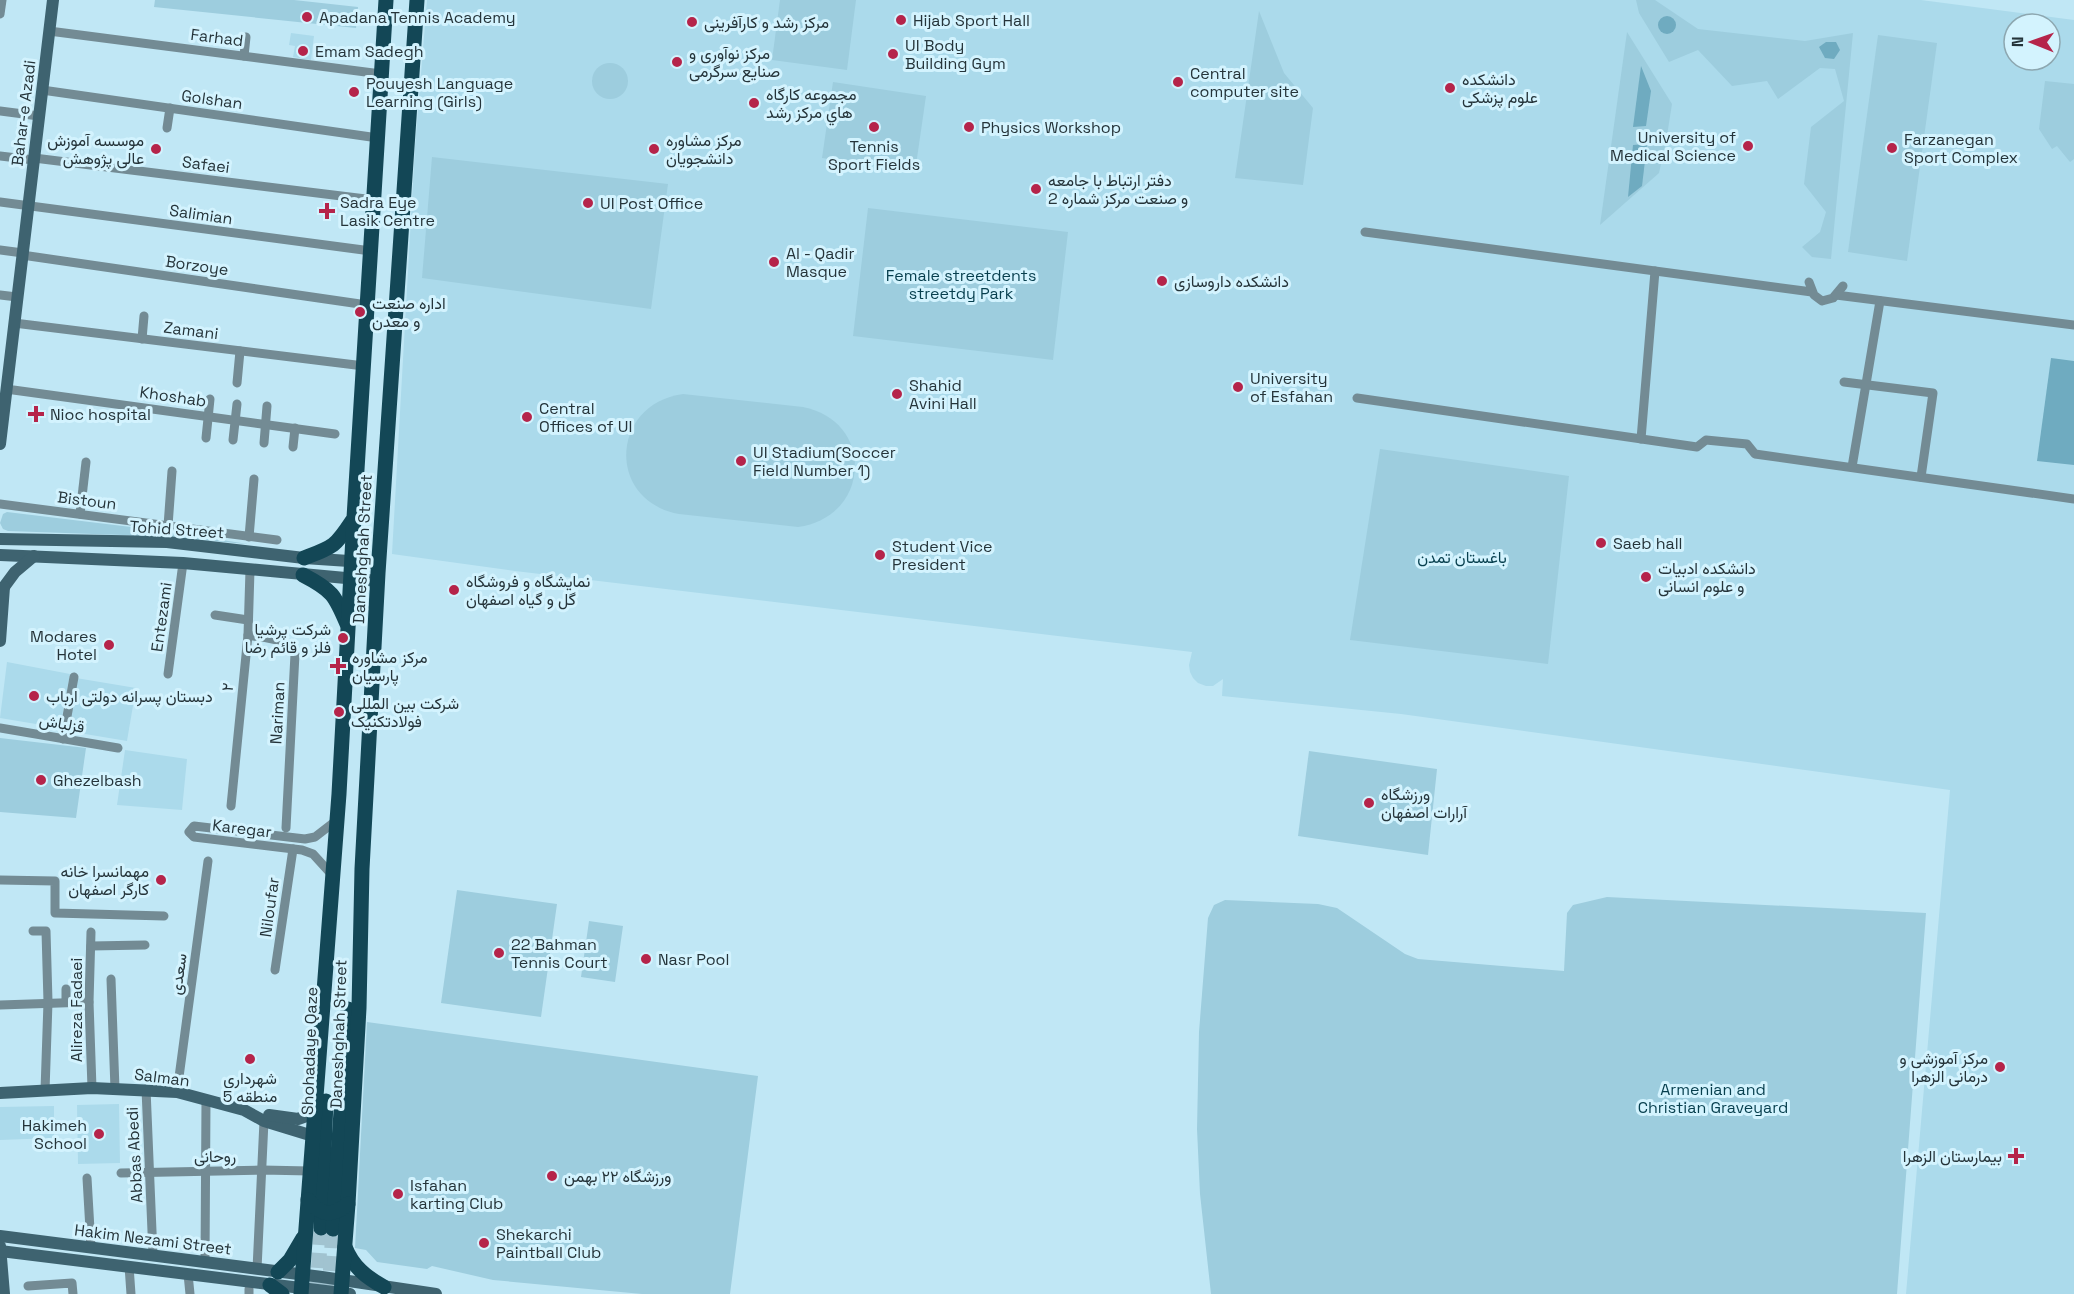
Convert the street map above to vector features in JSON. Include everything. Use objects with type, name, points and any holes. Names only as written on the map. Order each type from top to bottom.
[{"type":"main road","name":"Bahar-e Azadi","points":[[0,444],[53,0]]},
{"type":"main road","name":"Daneshghah Street","points":[[289,1283],[320,1230],[308,1200],[337,820],[386,0]]},
{"type":"main road","name":"Daneshghah Street","points":[[343,1290],[359,1008],[362,869],[379,563],[417,0]]},
{"type":"main road","points":[[304,558],[328,549],[339,541],[354,518]]},
{"type":"main road","name":"Tohid Street","points":[[2,537],[171,543],[304,558],[379,563]]},
{"type":"main road","points":[[81,558],[99,549],[174,550],[176,546],[171,543]]},
{"type":"main road","name":"Tohid Street","points":[[0,555],[183,563],[378,581]]},
{"type":"main road","points":[[0,641],[2,583],[34,556]]},
{"type":"main road","points":[[303,575],[326,587],[337,600],[349,628]]},
{"type":"main road","name":"Shohadaye Qaze","points":[[320,1230],[350,995],[362,869]]},
{"type":"main road","name":"Shohadaye Qaze","points":[[320,1230],[333,876]]},
{"type":"main road","name":"Salman","points":[[0,1093],[92,1089],[146,1089],[177,1092],[244,1110],[264,1121],[298,1124],[313,1136]]},
{"type":"main road","points":[[244,1110],[298,1124],[315,1113]]},
{"type":"main road","points":[[308,1200],[317,1211],[328,1213],[338,1211],[348,1204]]},
{"type":"main road","points":[[289,1283],[299,1247],[320,1230]]},
{"type":"main road","name":"Hakim Nezami Street","points":[[0,1236],[257,1269],[289,1283]]},
{"type":"main road","points":[[345,1247],[350,1260],[358,1269],[384,1287]]},
{"type":"main road","points":[[0,1249],[4,1294]]},
{"type":"main road","name":"Hakim Nezami Street","points":[[0,1249],[188,1274],[249,1288],[289,1283]]},
{"type":"main road","points":[[289,1283],[322,1276],[343,1290]]},
{"type":"main road","points":[[289,1283],[321,1291],[384,1287],[436,1294]]},
{"type":"street","points":[[0,14],[2,0]]},
{"type":"street","name":"Farhad","points":[[49,31],[381,74]]},
{"type":"street","points":[[244,56],[246,37]]},
{"type":"street","name":"Golshan","points":[[42,90],[378,138]]},
{"type":"street","points":[[167,128],[170,108]]},
{"type":"street","points":[[0,111],[39,116]]},
{"type":"street","name":"Safaei","points":[[0,156],[374,200]]},
{"type":"street","name":"Salimian","points":[[0,202],[370,251]]},
{"type":"street","points":[[1365,232],[1812,292]]},
{"type":"street","name":"Borzoye","points":[[0,250],[367,305]]},
{"type":"street","points":[[1641,439],[1655,271]]},
{"type":"street","points":[[1809,282],[1812,292],[1822,302],[1836,295],[1843,286]]},
{"type":"street","points":[[0,295],[17,297]]},
{"type":"street","points":[[1836,295],[2074,325]]},
{"type":"street","points":[[1852,467],[1880,301]]},
{"type":"street","points":[[142,339],[144,316]]},
{"type":"street","name":"Zamani","points":[[14,323],[363,366]]},
{"type":"street","points":[[237,383],[240,351]]},
{"type":"street","points":[[1845,382],[1933,393],[1921,477]]},
{"type":"street","name":"Khoshab","points":[[6,389],[335,434]]},
{"type":"street","points":[[1357,398],[1697,447],[1706,440],[1747,444],[1755,454],[2074,499]]},
{"type":"street","points":[[206,438],[210,399]]},
{"type":"street","points":[[233,440],[237,404]]},
{"type":"street","points":[[264,443],[267,406]]},
{"type":"street","points":[[293,447],[295,428]]},
{"type":"street","points":[[81,514],[86,462]]},
{"type":"street","points":[[168,526],[172,471]]},
{"type":"street","points":[[249,537],[254,479]]},
{"type":"street","name":"Bistoun","points":[[0,504],[277,540]]},
{"type":"street","name":"Entezami","points":[[168,674],[183,563]]},
{"type":"street","name":"۲","points":[[231,806],[248,635],[250,570]]},
{"type":"street","points":[[215,615],[248,620]]},
{"type":"street","name":"Nariman","points":[[248,635],[288,643],[295,654],[286,828]]},
{"type":"street","points":[[63,739],[74,676]]},
{"type":"street","name":"قزلباش","points":[[0,728],[118,748]]},
{"type":"street","name":"Karegar","points":[[333,876],[313,854],[293,849],[194,837],[189,832],[194,826],[305,839],[315,837],[337,820]]},
{"type":"street","name":"Niloufar","points":[[276,970],[293,849]]},
{"type":"street","name":"سعدی","points":[[177,1092],[208,861]]},
{"type":"street","points":[[0,880],[55,880],[54,913],[164,916]]},
{"type":"street","points":[[33,931],[46,931],[48,1002],[45,1091]]},
{"type":"street","name":"Alireza Fadaei","points":[[91,932],[89,1002],[92,1089]]},
{"type":"street","points":[[91,946],[146,945]]},
{"type":"street","points":[[111,979],[115,1089]]},
{"type":"street","points":[[66,989],[66,1002]]},
{"type":"street","points":[[0,1005],[89,1002]]},
{"type":"street","name":"Abbas Abedi","points":[[146,1089],[153,1255]]},
{"type":"street","points":[[205,1262],[206,1101]]},
{"type":"street","points":[[257,1269],[264,1121]]},
{"type":"street","name":"روحانی","points":[[121,1173],[310,1171]]},
{"type":"street","points":[[87,1178],[91,1247]]},
{"type":"street","points":[[129,1266],[131,1294]]},
{"type":"street","points":[[188,1274],[189,1294]]},
{"type":"street","points":[[28,1286],[72,1283],[73,1294]]},
{"type":"shaded area","name":"University of Esfahan","points":[[427,0],[1921,0],[2013,12],[2002,12],[2002,72],[2062,72],[2062,18],[2074,20],[2074,1294],[1906,1294],[1950,790],[1401,714],[1222,696],[1223,679],[1213,686],[1206,686],[1193,678],[1189,665],[1192,652],[515,571],[392,554],[415,147]]},
{"type":"shaded area","points":[[1667,16],[1673,19],[1676,25],[1673,31],[1667,34],[1661,31],[1658,25],[1661,19]]},
{"type":"shaded area","name":"Emam Sadegh","points":[[291,33],[314,36],[311,60],[293,57],[295,46],[289,45]]},
{"type":"shaded area","points":[[1826,42],[1836,42],[1840,50],[1834,59],[1825,58],[1819,47]]},
{"type":"shaded area","points":[[1641,66],[1651,91],[1646,126],[1633,127]]},
{"type":"shaded area","points":[[1647,144],[1642,186],[1628,197],[1633,145]]},
{"type":"shaded area","points":[[2051,358],[2074,361],[2074,465],[2037,461]]},
{"type":"shaded area","name":"دبستان پسرانه دولتی ارباب","points":[[7,662],[70,674],[60,728],[0,718]]},
{"type":"shaded area","points":[[76,678],[136,688],[127,741],[67,731]]},
{"type":"shaded area","points":[[125,750],[187,759],[182,810],[117,805]]},
{"type":"shaded area","name":"Hakimeh School","points":[[119,1104],[120,1163],[78,1164],[77,1105]]},
{"type":"shaded area","points":[[54,1106],[54,1138],[0,1140],[0,1107]]},
{"type":"green space","name":"Apadana Tennis Academy","points":[[155,0],[294,0],[358,7],[356,28],[154,7]]},
{"type":"green space","points":[[780,0],[856,0],[847,70],[772,60]]},
{"type":"green space","points":[[1636,0],[1655,0],[1698,29],[1805,41],[1853,33],[1831,259],[1812,257],[1802,247],[1820,232],[1826,212],[1804,184],[1811,127],[1844,101],[1835,69],[1820,68],[1778,99],[1767,81],[1732,86],[1698,50],[1669,62],[1639,13]]},
{"type":"green space","points":[[1259,11],[1284,73],[1313,108],[1303,185],[1235,178]]},
{"type":"green space","points":[[1627,32],[1672,104],[1659,173],[1600,225]]},
{"type":"green space","name":"Farzanegan Sport Complex","points":[[1878,35],[1937,43],[1907,261],[1848,252]]},
{"type":"green space","points":[[610,63],[623,68],[628,81],[623,94],[610,99],[597,94],[592,81],[597,68]]},
{"type":"green space","points":[[2045,81],[2074,84],[2074,159],[2070,162],[2057,146],[2052,149],[2039,129]]},
{"type":"green space","name":"Tennis Sport Fields","points":[[833,82],[926,96],[915,172],[822,158]]},
{"type":"green space","points":[[432,157],[668,184],[651,309],[422,278]]},
{"type":"green space","name":"Female streetdents streetdy Park","points":[[868,208],[1068,232],[1053,360],[853,336]]},
{"type":"green space","name":"UI Stadium(Soccer Field Number 1)","points":[[683,394],[803,407],[826,416],[843,430],[852,448],[855,468],[851,488],[840,506],[822,520],[798,527],[679,514],[655,506],[639,491],[629,473],[626,453],[630,433],[641,415],[659,401]]},
{"type":"green space","name":"باغستان تمدن","points":[[1380,449],[1569,476],[1548,664],[1350,640]]},
{"type":"green space","points":[[7,512],[248,544],[151,536],[8,531],[3,529],[0,523],[3,514]]},
{"type":"green space","name":"Ghezelbash","points":[[0,738],[86,748],[76,818],[0,812]]},
{"type":"green space","points":[[1309,751],[1437,769],[1428,855],[1298,836]]},
{"type":"green space","name":"22 Bahman Tennis Court","points":[[457,890],[557,904],[541,1017],[441,1003]]},
{"type":"green space","name":"Armenian and Christian Graveyard","points":[[1607,897],[1926,913],[1897,1294],[1211,1294],[1200,1194],[1197,1129],[1199,1032],[1208,918],[1214,905],[1225,900],[1318,904],[1337,908],[1405,954],[1418,959],[1564,971],[1567,913],[1573,905]]},
{"type":"green space","points":[[589,921],[623,926],[615,982],[581,977]]},
{"type":"green space","name":"ورزشگاه ۲۲ بهمن","points":[[367,1022],[758,1076],[730,1294],[642,1294],[493,1280],[432,1266],[427,1269],[377,1262],[366,1250],[355,1248]]},
{"type":"tunnel","points":[[317,1291],[321,1228]]},
{"type":"tunnel","points":[[329,1294],[333,1229]]},
{"type":"place","name":"Apadana Tennis Academy","points":[[307,17]]},
{"type":"place","name":"Hijab Sport Hall","points":[[901,20]]},
{"type":"place","name":"مرکز رشد و کارآفرینی","points":[[692,22]]},
{"type":"place","name":"Emam Sadegh","points":[[303,51]]},
{"type":"place","name":"UI Body Building Gym","points":[[893,54]]},
{"type":"place","name":"مرکز نوآوری و صنایع سرگرمی","points":[[677,62]]},
{"type":"place","name":"Central computer site","points":[[1178,82]]},
{"type":"place","name":"دانشکده علوم پزشکی","points":[[1450,88]]},
{"type":"place","name":"Pouyesh Language Learning (Girls)","points":[[354,92]]},
{"type":"place","name":"مجموعه کارگاه هاي مرکز رشد","points":[[754,103]]},
{"type":"place","name":"Tennis Sport Fields","points":[[874,127]]},
{"type":"place","name":"Physics Workshop","points":[[969,127]]},
{"type":"place","name":"University of Medical Science","points":[[1748,146]]},
{"type":"place","name":"Farzanegan Sport Complex","points":[[1892,148]]},
{"type":"place","name":"موسسه آموزش عالی پژوهش","points":[[156,149]]},
{"type":"place","name":"مرکز مشاوره دانشجویان","points":[[654,149]]},
{"type":"place","name":"دفتر ارتباط با جامعه و صنعت مرکز شماره 2","points":[[1036,189]]},
{"type":"place","name":"UI Post Office","points":[[588,203]]},
{"type":"place","name":"Sadra Eye Lasik Centre","points":[[327,211]]},
{"type":"place","name":"Al - Qadir Masque","points":[[774,262]]},
{"type":"place","name":"دانشکده داروسازی","points":[[1162,281]]},
{"type":"place","name":"اداره صنعت و معدن","points":[[360,312]]},
{"type":"place","name":"University of Esfahan","points":[[1238,387]]},
{"type":"place","name":"Shahid Avini Hall","points":[[897,394]]},
{"type":"place","name":"Nioc hospital","points":[[36,414]]},
{"type":"place","name":"Central Offices of UI","points":[[527,417]]},
{"type":"place","name":"UI Stadium(Soccer Field Number 1)","points":[[741,461]]},
{"type":"place","name":"Saeb hall","points":[[1601,543]]},
{"type":"place","name":"Student Vice President","points":[[880,555]]},
{"type":"place","name":"دانشکده ادبیات و علوم انسانی","points":[[1646,577]]},
{"type":"place","name":"نمایشگاه و فروشگاه گل و گیاه اصفهان","points":[[454,590]]},
{"type":"place","name":"شرکت پرشیا فلز و قائم رضا","points":[[343,638]]},
{"type":"place","name":"Modares Hotel","points":[[109,645]]},
{"type":"place","name":"مرکز مشاوره پارسیان","points":[[338,666]]},
{"type":"place","name":"دبستان پسرانه دولتی ارباب","points":[[34,696]]},
{"type":"place","name":"شرکت بین المللی فولادتکنیک","points":[[339,712]]},
{"type":"place","name":"Ghezelbash","points":[[41,780]]},
{"type":"place","name":"ورزشگاه آرارات اصفهان","points":[[1369,803]]},
{"type":"place","name":"مهمانسرا خانه کارگر اصفهان","points":[[161,880]]},
{"type":"place","name":"22 Bahman Tennis Court","points":[[499,953]]},
{"type":"place","name":"Nasr Pool","points":[[646,959]]},
{"type":"place","name":"شهرداری منطقه 5","points":[[250,1059]]},
{"type":"place","name":"مرکز آموزشی و درمانی الزهرا","points":[[2000,1067]]},
{"type":"place","name":"Hakimeh School","points":[[99,1134]]},
{"type":"place","name":"بیمارستان الزهرا","points":[[2016,1156]]},
{"type":"place","name":"ورزشگاه ۲۲ بهمن","points":[[552,1176]]},
{"type":"place","name":"Isfahan karting Club","points":[[398,1194]]},
{"type":"place","name":"Shekarchi Paintball Club","points":[[484,1243]]}]
